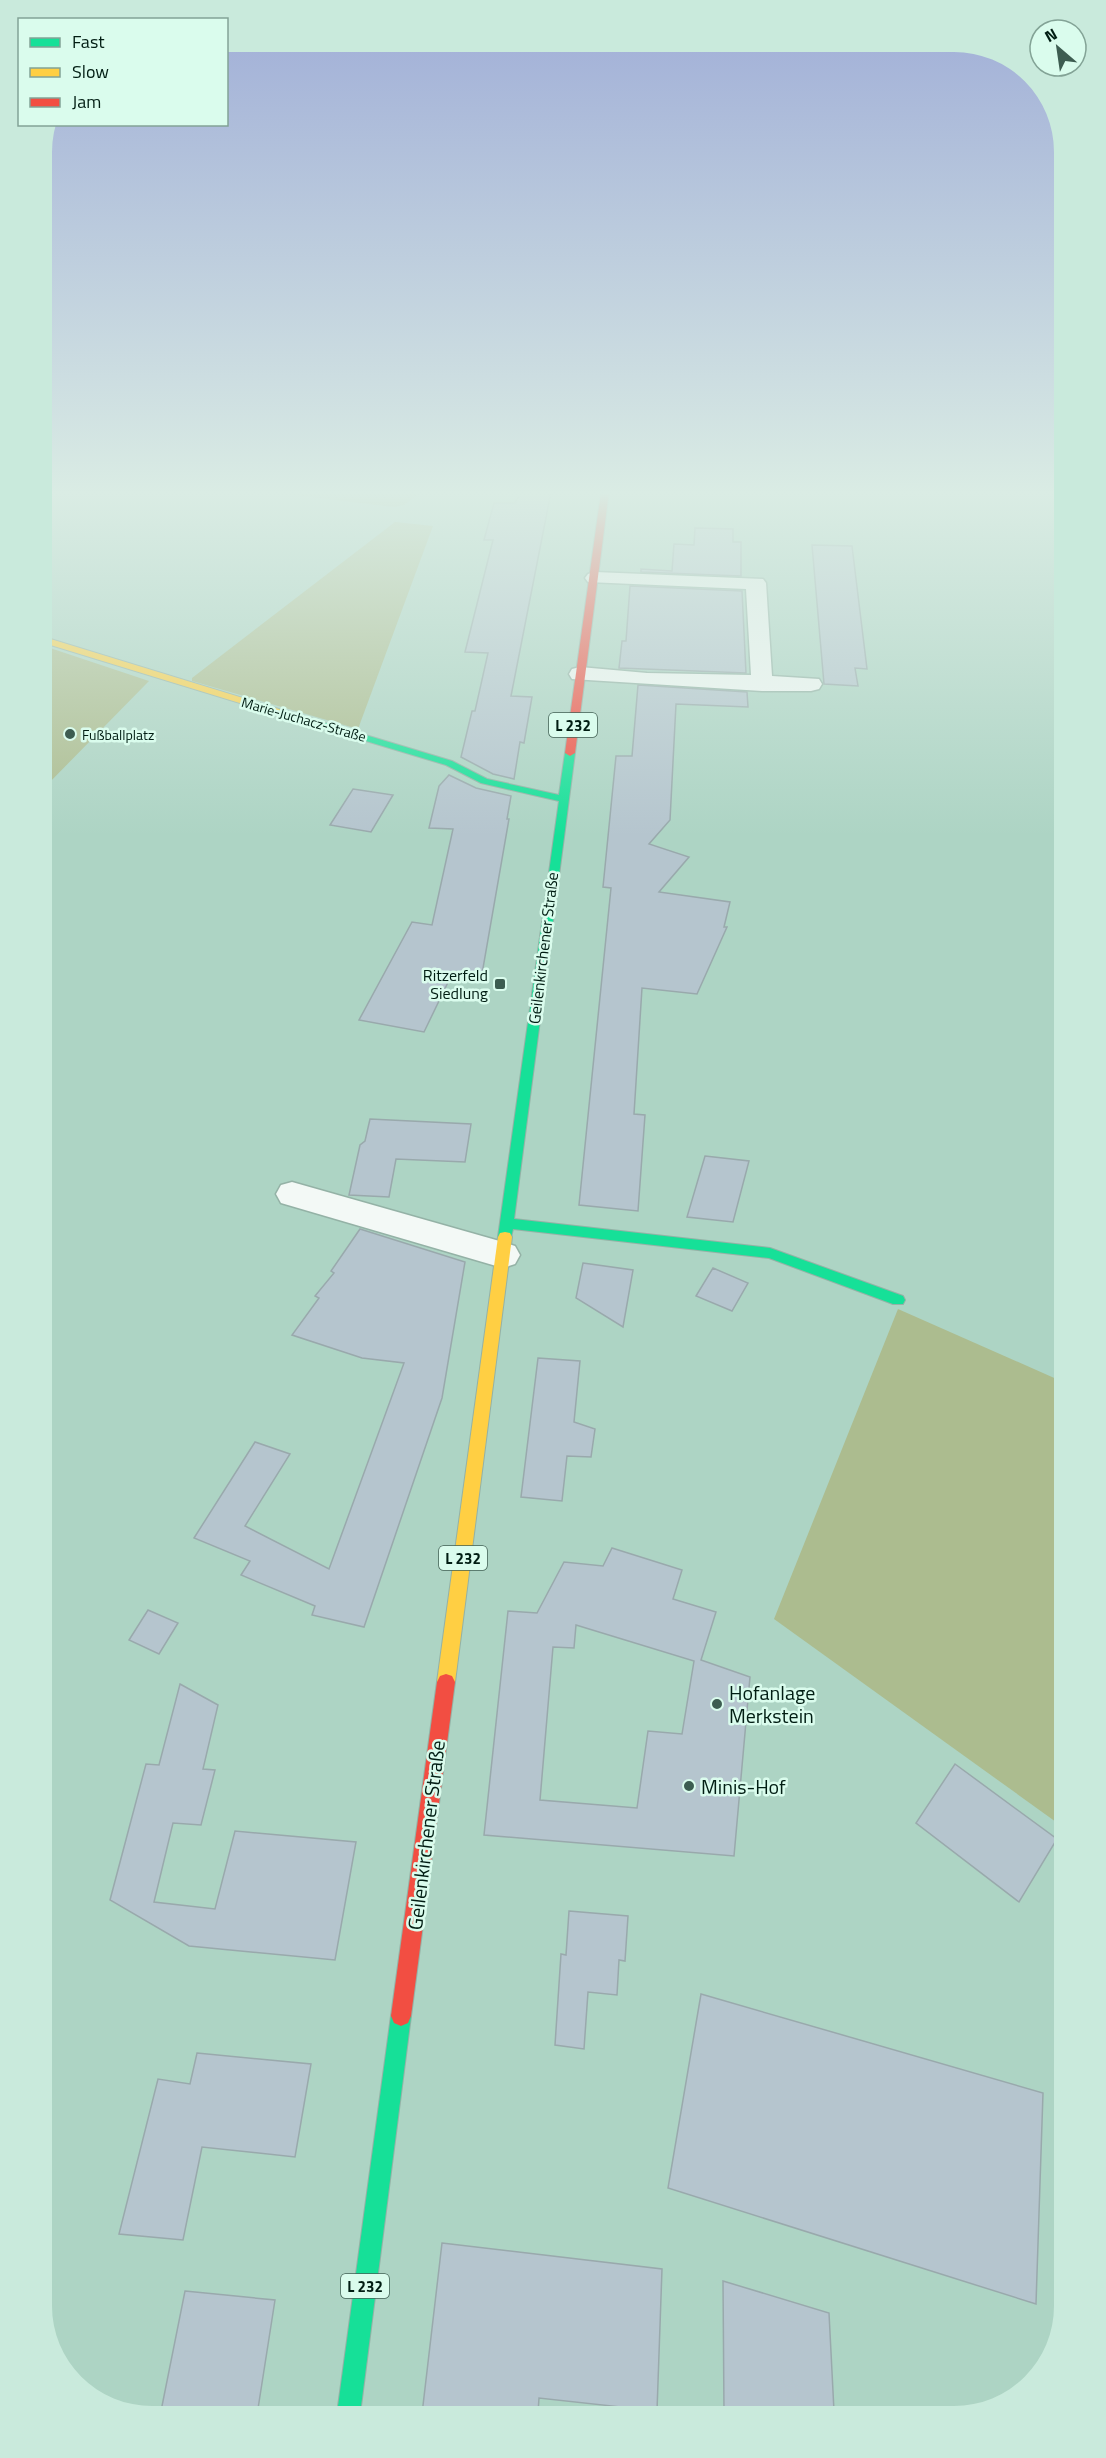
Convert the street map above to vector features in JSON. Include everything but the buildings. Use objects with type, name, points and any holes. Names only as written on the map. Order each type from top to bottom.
[{"type":"main road","name":"Geilenkirchener Straße","points":[[349,2405],[591,607]]},
{"type":"main road","name":"Marie-Juchacz-Straße","points":[[53,643],[449,763],[484,780],[563,799]]},
{"type":"main road","points":[[507,1223],[770,1253],[898,1300]]},
{"type":"street","points":[[757,607],[762,684]]},
{"type":"street","points":[[580,674],[762,684],[810,684]]},
{"type":"street","points":[[292,1194],[503,1255]]},
{"type":"green space","points":[[285,607],[403,607],[358,729],[192,681],[192,678]]},
{"type":"green space","name":"Fußballplatz","points":[[53,649],[149,681],[53,779]]},
{"type":"green space","points":[[898,1309],[1054,1378],[1054,1821],[774,1619]]},
{"type":"traffic: fast","points":[[279,712],[449,763],[484,781],[563,799]]},
{"type":"traffic: fast","points":[[505,1237],[570,753]]},
{"type":"traffic: fast","points":[[507,1223],[770,1253],[898,1300]]},
{"type":"traffic: fast","points":[[349,2405],[401,2016]]},
{"type":"traffic: slow","points":[[53,643],[279,712]]},
{"type":"traffic: slow","points":[[446,1682],[505,1237]]},
{"type":"traffic: jam","points":[[570,753],[590,607]]},
{"type":"traffic: jam","points":[[401,2016],[446,1682]]},
{"type":"place","name":"Fußballplatz","points":[[70,734]]},
{"type":"place","name":"Ritzerfeld Siedlung","points":[[500,984]]},
{"type":"place","name":"Hofanlage Merkstein","points":[[717,1704]]},
{"type":"place","name":"Minis-Hof","points":[[689,1786]]}]
